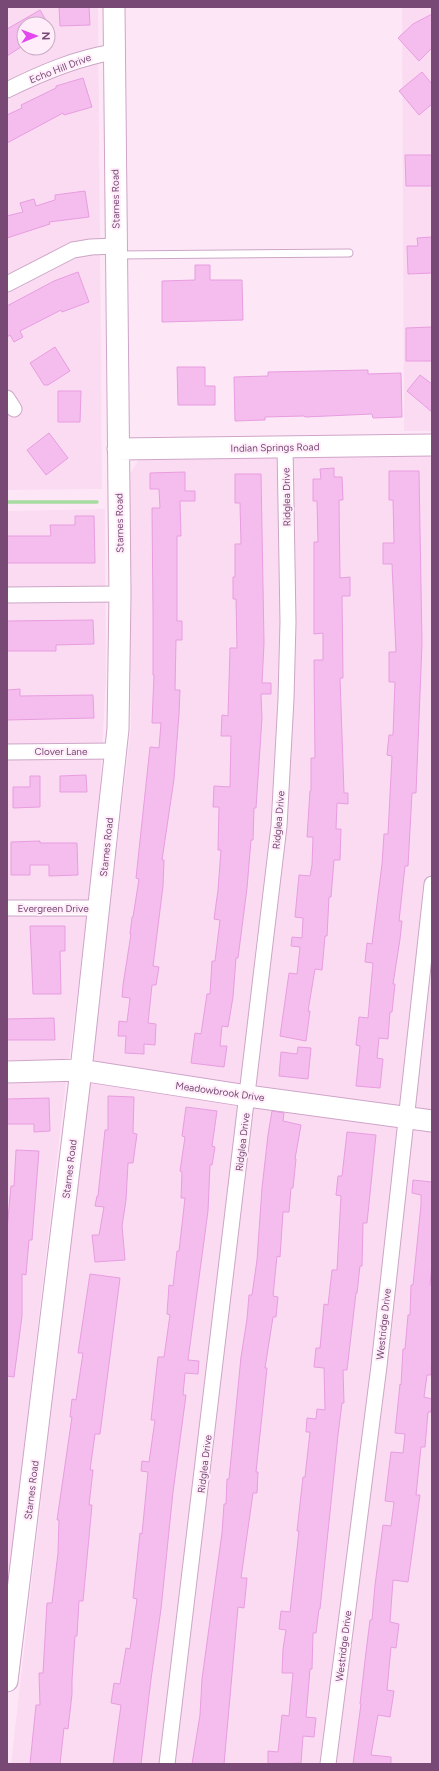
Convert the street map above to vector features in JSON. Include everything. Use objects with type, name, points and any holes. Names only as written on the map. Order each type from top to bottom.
[{"type":"main road","name":"Starnes Road","points":[[7,1681],[100,908],[118,729],[120,594],[114,7]]},
{"type":"main road","name":"Indian Springs Road","points":[[118,449],[432,445]]},
{"type":"main road","name":"Meadowbrook Drive","points":[[7,1072],[81,1070],[248,1096],[406,1116],[432,1121]]},
{"type":"street","name":"Echo Hill Drive","points":[[7,90],[39,74],[89,56],[114,52]]},
{"type":"street","points":[[7,284],[73,250],[91,247],[116,251]]},
{"type":"street","name":"Ridglea Drive","points":[[167,1764],[248,1096],[279,826],[286,699],[288,622],[285,446]]},
{"type":"street","points":[[7,595],[120,594]]},
{"type":"street","name":"Clover Lane","points":[[7,752],[115,751]]},
{"type":"street","name":"Westridge Drive","points":[[328,1764],[378,1374],[432,884]]},
{"type":"street","name":"Evergreen Drive","points":[[7,908],[100,908]]},
{"type":"lane","points":[[116,251],[349,253]]},
{"type":"shaded area","points":[[7,7],[98,7],[102,489],[7,490]]},
{"type":"shaded area","points":[[402,7],[432,7],[432,431],[404,431]]},
{"type":"shaded area","points":[[432,453],[432,1764],[11,1764],[131,728],[129,475],[140,458]]},
{"type":"shaded area","points":[[105,509],[106,680],[97,840],[69,1060],[7,1060],[7,511]]},
{"type":"shaded area","points":[[7,1081],[66,1081],[7,1595]]},
{"type":"building","points":[[59,7],[89,7],[90,25],[60,26]]},
{"type":"building","points":[[40,10],[43,16],[30,16]]},
{"type":"building","points":[[432,14],[432,48],[419,61],[398,38],[413,24]]},
{"type":"building","points":[[16,24],[16,50],[7,56],[7,29]]},
{"type":"building","points":[[422,72],[432,84],[432,104],[419,115],[399,91]]},
{"type":"building","points":[[83,78],[92,107],[64,115],[63,113],[7,143],[7,115],[22,108],[21,105],[56,88],[56,86]]},
{"type":"building","points":[[405,155],[432,155],[432,186],[406,186]]},
{"type":"building","points":[[85,191],[89,217],[49,222],[50,224],[7,238],[7,216],[23,212],[20,203],[34,199],[36,206],[55,200],[55,195]]},
{"type":"building","points":[[432,237],[432,273],[408,274],[407,246],[418,246],[417,238]]},
{"type":"building","points":[[195,265],[210,265],[210,280],[242,280],[243,320],[162,322],[162,281],[195,280]]},
{"type":"building","points":[[78,272],[89,302],[62,312],[61,310],[20,331],[23,337],[14,342],[10,335],[7,337],[7,306],[54,281]]},
{"type":"building","points":[[432,327],[432,361],[406,361],[406,328]]},
{"type":"building","points":[[55,347],[70,371],[48,385],[44,385],[30,363]]},
{"type":"building","points":[[177,367],[205,367],[205,386],[215,386],[215,405],[178,405]]},
{"type":"building","points":[[368,370],[368,374],[401,373],[402,417],[373,418],[372,414],[265,417],[265,420],[235,421],[234,377],[268,376],[268,372]]},
{"type":"building","points":[[420,375],[432,384],[432,412],[407,391]]},
{"type":"building","points":[[58,391],[81,391],[80,422],[58,422]]},
{"type":"building","points":[[49,433],[68,458],[46,475],[27,450]]},
{"type":"building","points":[[334,468],[334,477],[342,477],[343,500],[339,500],[340,578],[350,577],[350,596],[342,596],[343,678],[340,678],[344,793],[348,793],[348,804],[337,803],[336,829],[341,829],[340,860],[334,860],[331,897],[329,897],[327,936],[325,936],[322,970],[315,969],[308,1011],[310,1011],[306,1041],[280,1036],[289,973],[297,974],[300,947],[291,946],[292,937],[302,938],[303,918],[295,917],[299,875],[310,876],[312,865],[313,837],[307,837],[311,791],[311,758],[315,758],[314,660],[323,660],[323,633],[314,634],[314,542],[318,542],[317,501],[313,501],[313,479],[321,479],[320,469]]},
{"type":"building","points":[[389,471],[419,471],[422,644],[416,793],[412,793],[408,866],[405,866],[399,921],[402,921],[393,984],[395,984],[392,1012],[390,1012],[388,1039],[379,1038],[377,1058],[383,1059],[380,1088],[356,1086],[360,1046],[356,1045],[359,1017],[368,1018],[373,963],[365,962],[367,943],[372,944],[382,864],[384,834],[388,834],[392,756],[387,755],[389,735],[393,735],[395,682],[389,682],[389,652],[396,652],[392,564],[383,564],[383,543],[394,543],[393,500],[389,500]]},
{"type":"building","points":[[185,472],[185,491],[195,491],[195,501],[180,501],[181,536],[177,536],[177,621],[182,621],[182,640],[176,640],[175,690],[180,690],[179,714],[174,779],[162,860],[164,860],[163,886],[153,966],[159,967],[156,985],[152,985],[148,1023],[156,1024],[155,1045],[144,1044],[144,1054],[125,1053],[126,1036],[118,1036],[119,1021],[127,1022],[130,998],[122,997],[123,985],[131,934],[132,917],[139,879],[136,878],[150,747],[159,748],[161,723],[152,723],[154,675],[152,508],[160,508],[159,489],[150,489],[150,473]]},
{"type":"building","points":[[235,474],[261,474],[264,643],[262,683],[271,683],[271,694],[261,694],[262,718],[256,808],[254,808],[253,840],[251,840],[247,888],[238,958],[236,958],[233,997],[228,1027],[222,1026],[220,1046],[227,1046],[224,1067],[191,1063],[195,1033],[201,1034],[207,994],[210,994],[212,961],[215,961],[220,920],[214,919],[221,850],[218,850],[219,807],[213,807],[214,786],[230,787],[231,736],[221,736],[222,715],[228,716],[230,648],[237,648],[236,599],[233,599],[233,577],[235,577],[235,544],[241,544],[240,503],[235,503]]},
{"type":"building","points":[[75,516],[94,516],[95,563],[7,563],[7,536],[51,536],[50,525],[75,525]]},
{"type":"building","points":[[93,620],[94,644],[56,645],[56,651],[7,651],[7,621]]},
{"type":"building","points":[[20,689],[20,696],[93,695],[94,718],[7,720],[7,690]]},
{"type":"building","points":[[86,775],[87,792],[60,792],[60,776]]},
{"type":"building","points":[[30,776],[40,776],[40,807],[13,808],[13,787],[30,787]]},
{"type":"building","points":[[40,841],[40,843],[77,843],[78,875],[49,876],[49,865],[30,865],[30,875],[11,875],[11,842]]},
{"type":"building","points":[[30,926],[65,926],[65,951],[60,951],[61,994],[33,994]]},
{"type":"building","points":[[54,1018],[55,1040],[7,1040],[7,1019]]},
{"type":"building","points":[[298,1047],[311,1048],[308,1079],[279,1076],[281,1052],[297,1054]]},
{"type":"building","points":[[108,1096],[134,1097],[133,1133],[137,1134],[133,1163],[128,1163],[126,1200],[122,1226],[125,1260],[95,1262],[92,1235],[99,1235],[104,1207],[95,1206],[98,1196],[105,1130],[108,1130]]},
{"type":"building","points":[[49,1098],[50,1131],[34,1132],[34,1124],[7,1124],[7,1099]]},
{"type":"building","points":[[186,1107],[217,1111],[212,1146],[215,1147],[212,1165],[210,1165],[208,1211],[188,1360],[199,1361],[198,1374],[185,1373],[183,1395],[186,1395],[141,1764],[113,1764],[121,1705],[111,1703],[114,1683],[120,1684],[126,1648],[130,1649],[137,1599],[133,1598],[140,1533],[142,1534],[148,1472],[141,1471],[142,1461],[149,1462],[155,1420],[151,1420],[158,1357],[164,1357],[170,1315],[167,1314],[169,1285],[173,1286],[177,1251],[179,1251],[185,1198],[181,1198],[182,1172],[180,1171],[185,1137],[182,1136]]},
{"type":"building","points":[[272,1111],[284,1113],[283,1121],[301,1125],[295,1159],[293,1188],[291,1188],[289,1212],[283,1212],[280,1257],[277,1256],[273,1296],[278,1297],[276,1317],[273,1317],[265,1368],[267,1368],[256,1472],[258,1472],[257,1493],[253,1493],[241,1578],[247,1578],[244,1608],[238,1607],[224,1764],[192,1764],[200,1715],[202,1679],[222,1533],[224,1504],[226,1504],[227,1479],[229,1479],[241,1357],[249,1295],[252,1295],[257,1260],[262,1188]]},
{"type":"building","points":[[347,1132],[376,1135],[367,1223],[363,1223],[362,1266],[360,1266],[356,1293],[347,1370],[343,1370],[344,1403],[342,1403],[338,1435],[320,1609],[316,1633],[313,1633],[312,1669],[310,1669],[306,1717],[316,1718],[314,1737],[303,1736],[301,1763],[268,1764],[268,1751],[278,1752],[282,1715],[289,1716],[293,1673],[282,1673],[283,1649],[286,1630],[279,1629],[281,1611],[290,1612],[303,1477],[305,1477],[310,1432],[306,1432],[307,1418],[316,1419],[317,1409],[325,1410],[324,1368],[314,1367],[316,1348],[320,1348],[324,1304],[328,1305],[332,1270],[337,1270],[341,1196],[336,1195],[338,1176],[342,1176]]},
{"type":"building","points":[[16,1150],[39,1151],[32,1240],[29,1240],[26,1275],[22,1274],[22,1316],[14,1377],[7,1376],[7,1230],[11,1186],[14,1186]]},
{"type":"building","points":[[413,1180],[432,1182],[432,1263],[430,1285],[432,1285],[432,1349],[431,1375],[427,1375],[424,1397],[432,1399],[432,1403],[431,1412],[428,1412],[425,1447],[421,1447],[416,1495],[420,1495],[408,1582],[393,1580],[390,1622],[399,1624],[396,1648],[391,1647],[387,1690],[394,1691],[390,1717],[378,1715],[371,1755],[391,1757],[391,1764],[353,1764],[383,1525],[391,1526],[394,1502],[385,1501],[391,1452],[403,1453],[405,1434],[395,1433],[400,1384],[401,1385],[403,1349],[405,1349],[408,1315],[410,1315],[411,1285],[413,1285],[421,1205],[421,1195],[412,1193]]},
{"type":"building","points":[[90,1274],[120,1278],[100,1434],[95,1434],[90,1470],[93,1470],[89,1505],[92,1505],[83,1601],[79,1601],[77,1636],[75,1636],[72,1694],[68,1729],[64,1728],[60,1764],[30,1764],[36,1705],[40,1705],[39,1673],[43,1673],[47,1603],[52,1603],[58,1553],[59,1520],[57,1520],[72,1417],[70,1417],[72,1399],[76,1400],[83,1353],[78,1353]]},
{"type":"waterway","points":[[7,502],[97,502]]}]
